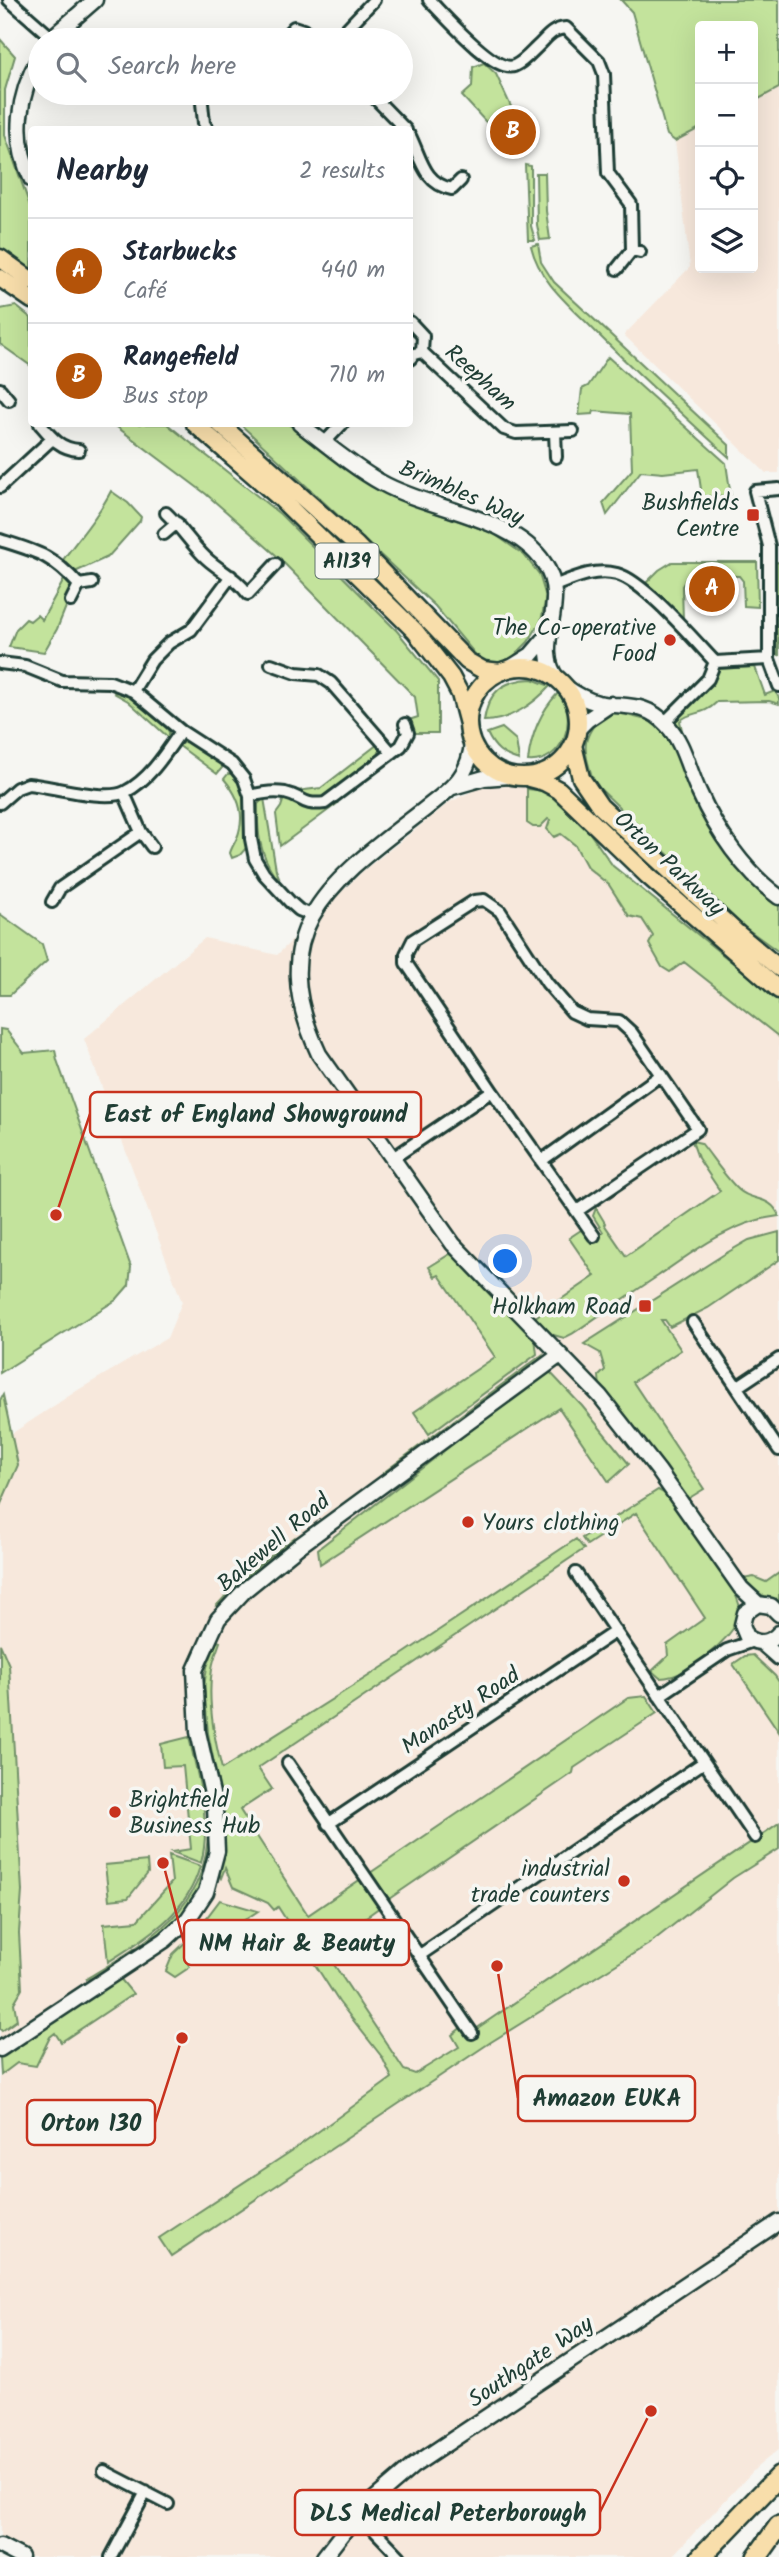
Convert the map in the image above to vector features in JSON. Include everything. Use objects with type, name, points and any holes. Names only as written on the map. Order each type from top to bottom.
[{"type":"highway","points":[[701,2557],[779,2476]]},
{"type":"highway","points":[[712,2557],[779,2493]]},
{"type":"highway","points":[[757,2557],[779,2526]]},
{"type":"main road","points":[[0,258],[28,278]]},
{"type":"main road","points":[[0,278],[28,297]]},
{"type":"main road","name":"A1139","points":[[198,427],[282,499],[415,631],[451,677],[460,694],[468,723]]},
{"type":"main road","name":"A1139","points":[[223,427],[356,545],[467,661],[483,670],[504,671]]},
{"type":"main road","points":[[517,668],[539,670],[561,683],[573,699],[578,715],[575,738],[565,758],[554,768],[526,777],[510,776],[486,763],[472,742],[468,723],[474,698],[490,679],[504,671],[517,668]]},
{"type":"main road","name":"Orton Parkway","points":[[575,738],[581,778],[600,806],[738,934],[779,968]]},
{"type":"main road","name":"Orton Parkway","points":[[526,777],[559,790],[648,876],[779,990]]},
{"type":"street","points":[[9,0],[38,28]]},
{"type":"street","points":[[62,28],[94,0]]},
{"type":"street","points":[[347,28],[374,0]]},
{"type":"street","points":[[429,0],[490,59],[505,67],[522,61],[556,29],[566,28],[599,61],[604,74],[608,173],[631,204],[636,251],[617,269]]},
{"type":"street","points":[[28,83],[23,94],[19,130],[23,159],[28,171]]},
{"type":"street","points":[[202,105],[206,126]]},
{"type":"street","points":[[382,105],[402,126]]},
{"type":"street","points":[[413,143],[426,174],[439,187],[452,189],[461,180]]},
{"type":"street","name":"Reepham","points":[[413,325],[423,336],[422,352]]},
{"type":"street","name":"Reepham","points":[[413,355],[422,352]]},
{"type":"street","name":"Reepham","points":[[422,352],[505,429],[516,433],[573,431]]},
{"type":"street","points":[[0,390],[9,400]]},
{"type":"street","points":[[42,427],[52,439],[68,450],[79,450]]},
{"type":"street","name":"Brimbles Way","points":[[304,427],[381,482],[429,504],[502,530],[524,543],[544,563],[554,586]]},
{"type":"street","points":[[325,442],[339,427]]},
{"type":"street","points":[[555,432],[556,457]]},
{"type":"street","points":[[0,487],[52,439]]},
{"type":"street","points":[[779,489],[755,491],[774,546],[769,659],[779,686]]},
{"type":"street","points":[[166,513],[208,560],[231,576],[248,594],[276,564]]},
{"type":"street","points":[[164,534],[177,523]]},
{"type":"street","points":[[0,540],[40,552],[56,561],[79,585]]},
{"type":"street","points":[[769,659],[715,662],[629,579],[617,573],[580,575],[554,586],[555,603],[547,653],[548,663],[561,683],[586,699],[637,706],[665,722],[675,735],[712,817],[746,865],[765,887],[779,897]]},
{"type":"street","points":[[133,691],[152,660],[169,643],[191,630],[231,576]]},
{"type":"street","points":[[79,585],[92,583]]},
{"type":"street","points":[[71,601],[79,585]]},
{"type":"street","points":[[504,671],[531,655],[550,633]]},
{"type":"street","points":[[665,722],[708,679],[715,662]]},
{"type":"street","points":[[0,663],[25,666],[62,681],[110,682],[133,691],[181,732],[232,764],[244,779],[250,796],[251,839],[255,859],[278,890],[299,910],[312,915]]},
{"type":"street","points":[[271,663],[295,679],[319,675],[331,683],[392,753]]},
{"type":"street","points":[[575,738],[587,720],[611,704]]},
{"type":"street","points":[[250,796],[265,792],[287,793],[309,805],[325,803],[406,740],[408,733],[405,724]]},
{"type":"street","points":[[0,803],[17,788],[27,784],[100,795],[124,793],[149,773],[181,732]]},
{"type":"street","points":[[472,742],[470,763],[451,788],[355,863],[329,888],[312,915],[303,939],[297,970],[299,1000],[309,1032],[319,1054],[453,1244],[600,1396],[658,1470],[741,1588],[772,1607]]},
{"type":"street","points":[[451,788],[484,778],[510,776]]},
{"type":"street","points":[[124,793],[141,832],[152,847]]},
{"type":"street","points":[[52,902],[60,888],[141,832]]},
{"type":"street","points":[[577,1211],[698,1129],[632,1033],[620,1021],[586,1019],[572,1012],[547,983],[500,911],[484,900],[474,901],[413,940],[406,954],[406,963],[594,1236]]},
{"type":"street","points":[[541,1161],[662,1075]]},
{"type":"street","points":[[393,1158],[492,1091]]},
{"type":"street","points":[[693,1322],[779,1450]]},
{"type":"street","name":"Bakewell Road","points":[[0,2049],[165,1940],[188,1919],[206,1892],[217,1852],[215,1807],[198,1732],[195,1670],[218,1619],[246,1589],[299,1546],[560,1355]]},
{"type":"street","points":[[737,1387],[779,1359]]},
{"type":"street","points":[[576,1573],[755,1837]]},
{"type":"street","points":[[741,1588],[747,1637],[779,1658]]},
{"type":"street","points":[[727,1650],[744,1619],[772,1607]]},
{"type":"street","name":"Manasty Road","points":[[327,1824],[615,1631]]},
{"type":"street","points":[[659,1696],[727,1650],[778,1638]]},
{"type":"street","points":[[420,1955],[704,1762]]},
{"type":"street","points":[[288,1763],[327,1824],[472,2033]]},
{"type":"street","name":"Southgate Way","points":[[324,2557],[358,2513],[414,2466],[779,2222]]},
{"type":"street","points":[[104,2471],[168,2504]]},
{"type":"street","points":[[111,2557],[145,2492]]},
{"type":"street","points":[[358,2513],[400,2557]]},
{"type":"street","points":[[0,2546],[21,2557]]},
{"type":"shaded area","points":[[779,88],[779,473],[766,473],[624,335],[690,267],[675,141],[695,131],[695,273],[758,273],[758,99]]},
{"type":"shaded area","points":[[521,786],[527,789],[527,823],[550,820],[575,845],[587,867],[609,885],[629,916],[642,918],[653,936],[779,1037],[779,2449],[757,2467],[671,2557],[0,2557],[0,1445],[5,1438],[78,1390],[167,1338],[182,1302],[84,1039],[205,938],[277,955],[363,871],[450,802],[481,787]]},
{"type":"green space","points":[[621,0],[779,0],[779,88],[758,99],[758,21],[695,21],[695,131],[675,141],[667,135],[632,12]]},
{"type":"green space","points":[[0,39],[15,56],[5,90],[5,135],[28,200],[28,269],[0,249]]},
{"type":"green space","points":[[484,63],[496,74],[513,111],[508,146],[462,96],[472,87],[473,67]]},
{"type":"green space","points":[[525,165],[531,166],[531,226],[535,240],[528,240]]},
{"type":"green space","points":[[536,173],[545,173],[550,239],[540,240],[537,225]]},
{"type":"green space","points":[[538,244],[541,262],[554,282],[729,445],[729,457],[555,290],[540,270],[535,258],[531,246]]},
{"type":"green space","points":[[16,306],[28,316],[28,364],[0,344],[0,309]]},
{"type":"green space","points":[[608,357],[726,463],[731,497],[702,496],[698,469],[663,473],[641,471],[607,515],[603,503],[632,470],[630,414],[594,411],[593,414],[579,415],[582,389],[588,386]]},
{"type":"green space","points":[[117,427],[171,427],[280,514],[397,631],[438,681],[438,733],[412,733],[409,720],[418,717],[415,697],[277,556],[206,494]]},
{"type":"green space","points":[[243,427],[292,427],[402,501],[493,533],[524,555],[539,574],[546,597],[541,621],[528,642],[504,666],[480,660],[435,606]]},
{"type":"green space","points":[[111,491],[128,503],[141,517],[140,521],[108,557],[75,572],[63,560]]},
{"type":"green space","points":[[672,562],[757,562],[758,607],[744,606],[743,581],[739,576],[688,576],[682,586],[683,620],[644,585]]},
{"type":"green space","points":[[779,562],[779,655],[774,563]]},
{"type":"green space","points":[[65,578],[74,587],[57,629],[44,652],[9,647],[16,629],[26,619],[30,621],[37,615],[42,620]]},
{"type":"green space","points":[[755,667],[765,695],[775,691],[779,704],[769,701],[717,702],[707,710],[680,721],[683,735],[672,726],[676,715],[716,669]]},
{"type":"green space","points":[[532,679],[550,686],[512,715],[484,721],[493,695],[505,685]]},
{"type":"green space","points":[[116,689],[133,697],[166,726],[169,738],[128,701],[114,693]]},
{"type":"green space","points":[[558,693],[568,714],[564,737],[551,755],[528,761],[537,724]]},
{"type":"green space","points":[[606,710],[655,722],[670,738],[686,781],[735,865],[779,902],[779,952],[739,923],[594,783],[587,761],[587,737]]},
{"type":"green space","points":[[502,728],[516,740],[519,760],[499,750],[487,733]]},
{"type":"green space","points":[[187,741],[222,762],[222,768],[217,774],[178,745]]},
{"type":"green space","points":[[378,744],[378,757],[332,793],[315,799],[296,791],[321,788]]},
{"type":"green space","points":[[233,773],[245,795],[247,847],[240,855],[232,858],[230,853],[239,832],[241,817],[236,797],[224,779]]},
{"type":"green space","points":[[527,789],[546,791],[589,832],[613,866],[779,1000],[779,1037],[684,962],[670,972],[662,967],[649,944],[653,936],[642,919],[629,916],[609,885],[587,867],[575,845],[561,834],[554,837],[547,829],[548,819],[540,827],[527,823]]},
{"type":"green space","points":[[264,798],[279,877],[275,876],[265,859],[260,842],[258,804]]},
{"type":"green space","points":[[284,798],[314,809],[324,809],[338,803],[280,846],[276,814]]},
{"type":"green space","points":[[0,914],[42,944],[47,961],[10,995],[0,995]]},
{"type":"green space","points":[[0,1029],[6,1030],[24,1053],[55,1050],[131,1267],[129,1285],[116,1300],[0,1373]]},
{"type":"green space","points":[[692,1141],[701,1143],[739,1190],[771,1205],[779,1216],[746,1224],[715,1238],[572,1334],[564,1338],[550,1334],[534,1318],[595,1276],[569,1238],[584,1228],[593,1239],[603,1232],[593,1216],[596,1208],[626,1256],[720,1191],[698,1158]]},
{"type":"green space","points":[[779,1232],[779,1260],[708,1308],[670,1327],[665,1320],[661,1320],[681,1350],[633,1382],[704,1489],[686,1500],[647,1445],[600,1388],[599,1376],[605,1370],[600,1353],[584,1344],[749,1240]]},
{"type":"green space","points":[[450,1254],[458,1258],[535,1338],[537,1354],[429,1434],[414,1412],[495,1357],[439,1275],[435,1277],[429,1267]]},
{"type":"green space","points":[[542,1355],[539,1362],[385,1476],[383,1473]]},
{"type":"green space","points":[[548,1370],[582,1406],[629,1464],[609,1482],[559,1408],[320,1564],[318,1549]]},
{"type":"green space","points":[[3,1395],[18,1465],[0,1506],[0,1400]]},
{"type":"green space","points":[[658,1490],[670,1496],[711,1554],[732,1588],[740,1612],[732,1630],[712,1651],[685,1671],[660,1678],[652,1671],[668,1656],[667,1645],[705,1618],[636,1513],[587,1545],[582,1538]]},
{"type":"green space","points":[[294,1538],[293,1543],[224,1604],[217,1605],[241,1579]]},
{"type":"green space","points":[[576,1539],[584,1549],[258,1768],[272,1789],[240,1810],[308,1915],[361,1879],[380,1907],[323,1948],[404,2070],[415,2074],[459,2047],[452,2035],[462,2027],[467,2035],[779,1823],[779,1849],[733,1878],[649,1944],[491,2042],[171,2256],[159,2238],[293,2150],[392,2078],[382,2057],[339,2002],[278,1907],[274,1910],[268,1903],[233,1887],[225,1868],[221,1878],[218,1872],[223,1849],[223,1808],[208,1733],[204,1686],[207,1667],[217,1641],[220,1642],[213,1666],[210,1694],[222,1769],[397,1658]]},
{"type":"green space","points":[[779,1573],[779,1600],[764,1596],[742,1579],[754,1577],[766,1582]]},
{"type":"green space","points":[[0,1644],[9,1665],[22,1891],[19,1933],[22,1989],[14,2003],[17,2020],[2,2031],[0,2029]]},
{"type":"green space","points":[[753,1655],[779,1682],[779,1732],[733,1664],[745,1656]]},
{"type":"green space","points":[[646,1696],[657,1713],[574,1768],[573,1773],[389,1899],[370,1873],[628,1698]]},
{"type":"green space","points":[[189,1737],[204,1816],[201,1863],[172,1852],[191,1849],[183,1766],[163,1767],[161,1744]]},
{"type":"green space","points":[[193,1740],[200,1751],[204,1766],[212,1830],[212,1850],[206,1874],[185,1912],[154,1941],[97,1978],[86,1979],[156,1933],[175,1915],[190,1895],[201,1872],[207,1845],[207,1814]]},
{"type":"green space","points":[[169,1855],[200,1866],[186,1898],[164,1923],[108,1962],[104,1924],[137,1921],[172,1882]]},
{"type":"green space","points":[[147,1861],[148,1873],[128,1898],[109,1900],[105,1865]]},
{"type":"green space","points":[[220,1900],[258,1911],[185,1959],[190,1967],[175,1977],[166,1971],[173,1954],[195,1933]]},
{"type":"green space","points":[[119,1977],[133,1994],[61,2042],[55,2033],[50,2037],[36,2066],[17,2063],[1,2075],[0,2058]]},
{"type":"place","name":"Rangefield","points":[[513,132]]},
{"type":"place","name":"Bushfields Centre","points":[[753,515]]},
{"type":"place","name":"Starbucks","points":[[712,589]]},
{"type":"place","name":"The Co-operative Food","points":[[670,640]]},
{"type":"place","name":"East of England Showground","points":[[56,1215]]},
{"type":"place","name":"Holkham Road","points":[[645,1306]]},
{"type":"place","name":"Yours clothing","points":[[468,1522]]},
{"type":"place","name":"Brightfield Business Hub","points":[[115,1812]]},
{"type":"place","name":"NM Hair & Beauty","points":[[163,1863]]},
{"type":"place","name":"industrial trade counters","points":[[624,1881]]},
{"type":"place","name":"Amazon EUKA","points":[[497,1966]]},
{"type":"place","name":"Orton 130","points":[[182,2038]]},
{"type":"place","name":"DLS Medical Peterborough","points":[[651,2411]]}]
